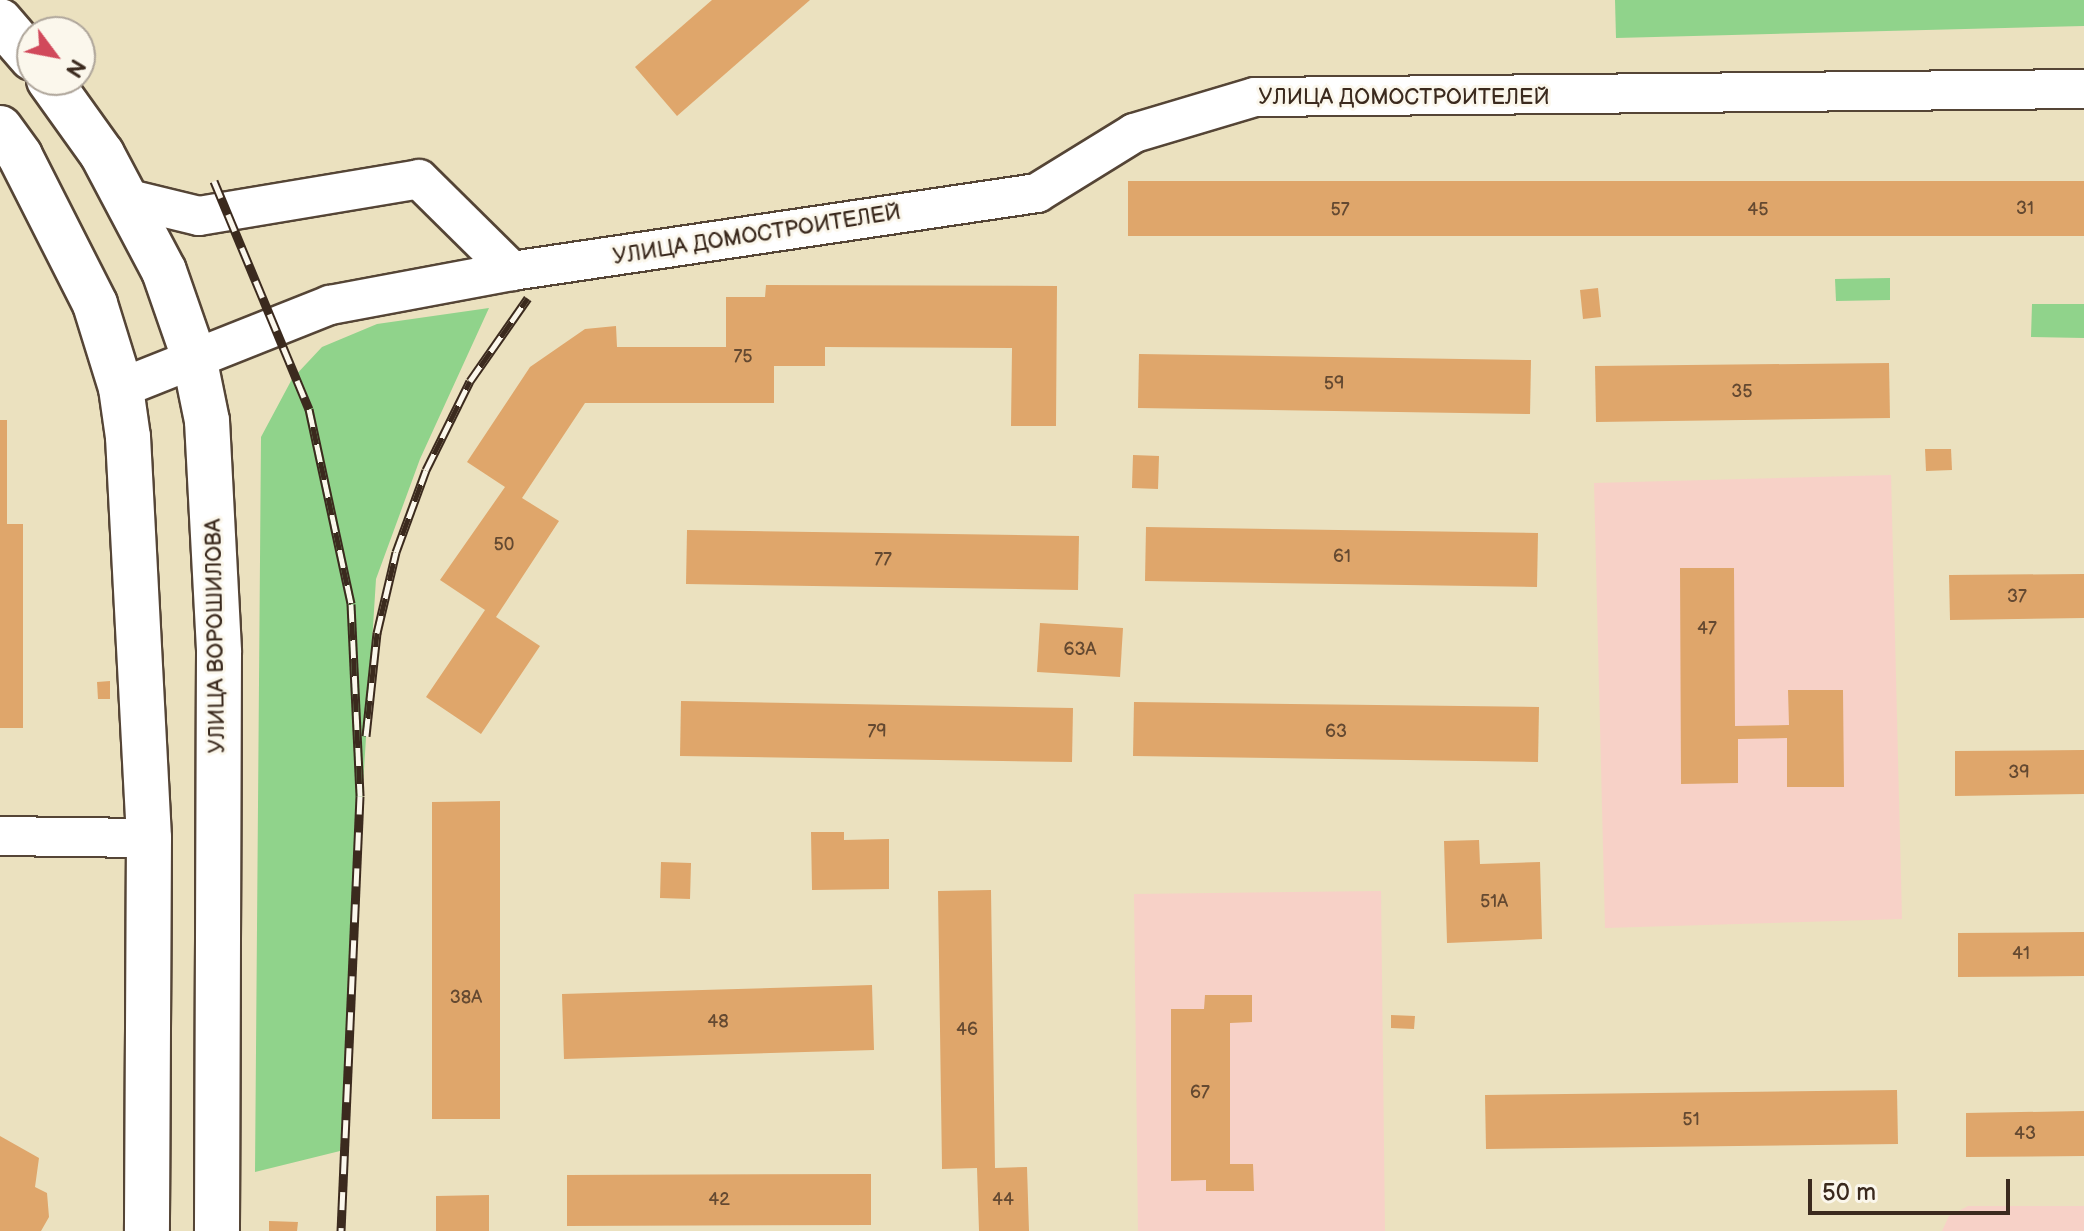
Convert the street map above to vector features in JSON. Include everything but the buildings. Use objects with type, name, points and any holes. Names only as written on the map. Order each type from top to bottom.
[{"type":"main road","points":[[0,21],[16,40]]},
{"type":"main road","name":"УЛИЦА ВОРОШИЛОВА","points":[[60,96],[129,199],[164,271],[194,357],[213,486],[219,653],[217,1231]]},
{"type":"main road","points":[[0,128],[20,156],[89,291],[121,388],[132,492],[149,838],[147,1231]]},
{"type":"street","name":"УЛИЦА ДОМОСТРОИТЕЛЕЙ","points":[[121,388],[330,305],[512,271],[1037,193],[1134,133],[1255,97],[2084,89]]},
{"type":"street","points":[[129,199],[199,216],[419,179],[512,271]]},
{"type":"street","points":[[0,836],[149,838]]},
{"type":"shaded area","points":[[1891,475],[1902,919],[1605,928],[1594,483]]},
{"type":"shaded area","points":[[1381,891],[1385,1231],[1138,1231],[1134,894]]},
{"type":"shaded area","points":[[1968,1206],[2084,1206],[2084,1231],[1942,1231],[1949,1216]]},
{"type":"green space","points":[[1615,0],[2084,0],[2084,26],[1616,38]]},
{"type":"green space","points":[[1890,278],[1890,300],[1836,301],[1835,279]]},
{"type":"green space","points":[[2032,304],[2084,304],[2084,338],[2031,337]]},
{"type":"green space","points":[[489,308],[420,459],[376,579],[340,1151],[255,1172],[261,437],[292,379],[322,347],[377,324]]},
{"type":"railway","points":[[214,181],[309,409],[351,604],[360,796],[341,1231]]},
{"type":"railway","points":[[366,736],[377,633],[396,552],[426,470],[470,381],[528,298]]}]
